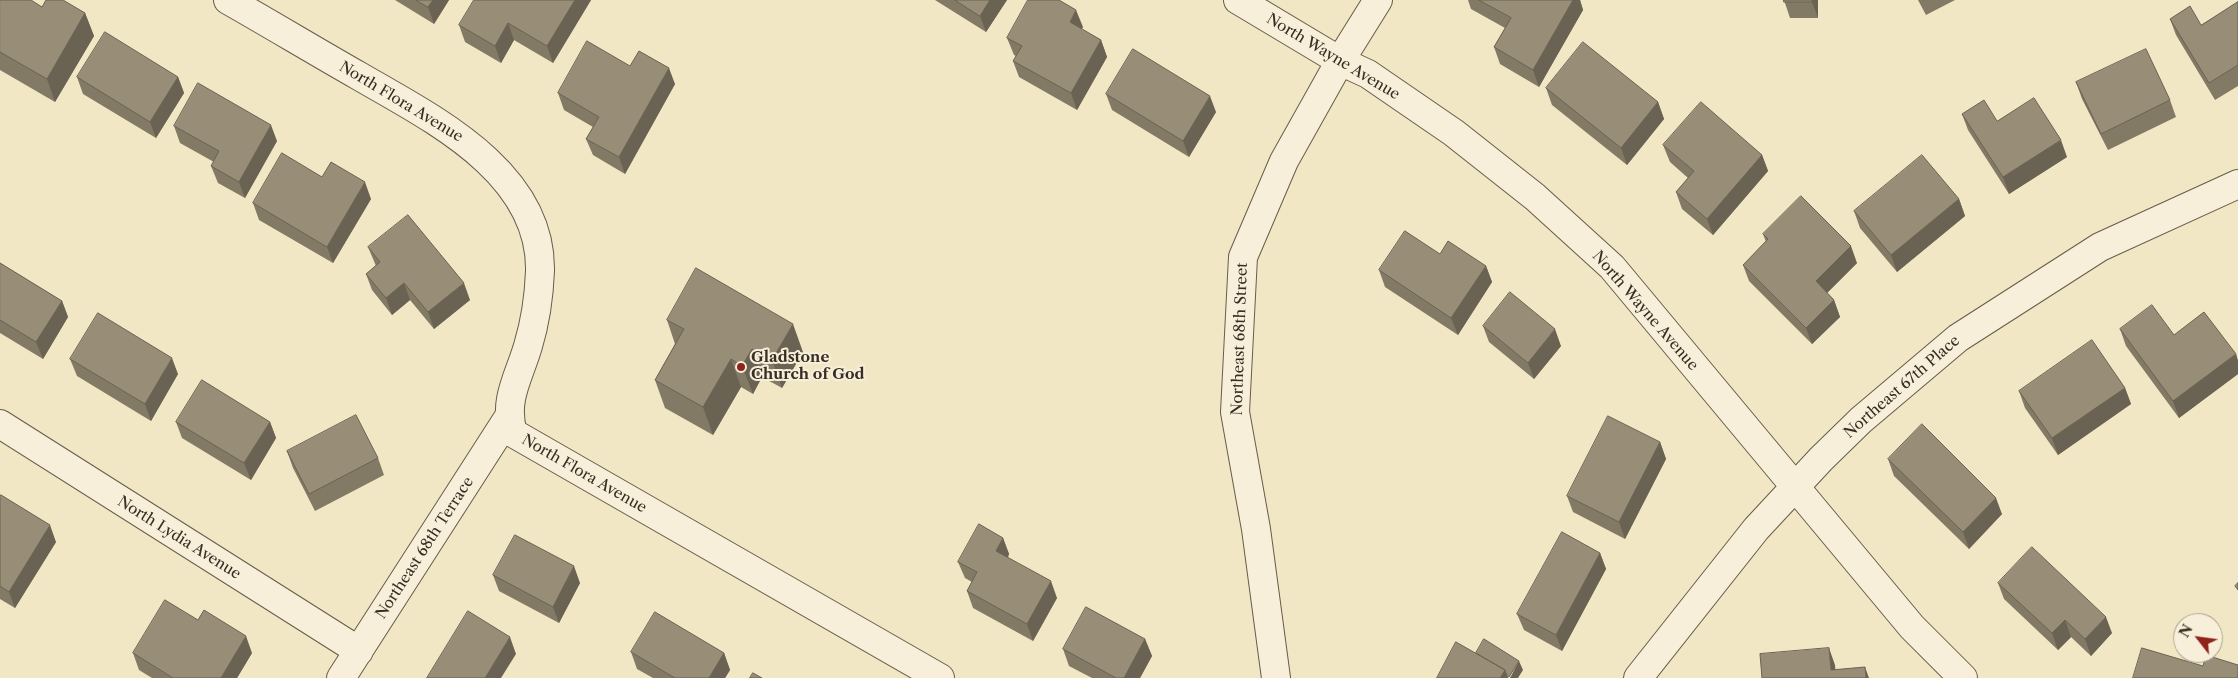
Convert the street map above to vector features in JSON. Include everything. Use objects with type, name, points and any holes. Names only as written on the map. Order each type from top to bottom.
[{"type":"street","name":"North Flora Avenue","points":[[228,0],[447,127],[481,154],[510,186],[533,223],[539,247],[540,271],[538,296],[528,344],[510,401],[508,418],[513,433],[940,678]]},
{"type":"street","name":"North Wayne Avenue","points":[[1238,0],[1340,61],[1368,74],[1454,133],[1535,197],[1612,267],[1912,627],[1964,678]]},
{"type":"street","name":"Northeast 68th Street","points":[[1276,678],[1256,529],[1235,412],[1243,257],[1284,161],[1340,61],[1378,0]]},
{"type":"street","name":"Northeast 67th Place","points":[[1638,678],[1756,529],[1861,420],[1958,338],[2100,247],[2238,184]]},
{"type":"street","name":"Northeast 68th Terrace","points":[[341,678],[508,418]]},
{"type":"street","name":"North Lydia Avenue","points":[[0,424],[358,651]]},
{"type":"building","points":[[0,0],[31,0],[42,7],[46,0],[63,0],[85,13],[47,79],[0,52]]},
{"type":"building","points":[[416,0],[433,0],[428,7]]},
{"type":"building","points":[[474,0],[575,0],[547,46],[508,23],[495,46],[459,25]]},
{"type":"building","points":[[955,0],[990,0],[980,16]]},
{"type":"building","points":[[1028,0],[1059,0],[1076,10],[1070,22],[1101,40],[1071,93],[1013,61],[1022,46],[1007,38]]},
{"type":"building","points":[[1479,0],[1573,0],[1533,70],[1494,47],[1511,18]]},
{"type":"building","points":[[1784,0],[1812,0],[1812,2],[1784,2]]},
{"type":"building","points":[[2238,2],[2238,65],[2209,83],[2170,19],[2190,6],[2201,25]]},
{"type":"building","points":[[105,32],[178,77],[150,122],[77,77]]},
{"type":"building","points":[[587,41],[630,66],[639,51],[669,68],[619,157],[586,139],[599,117],[558,93]]},
{"type":"building","points":[[1583,42],[1658,102],[1621,148],[1546,88]]},
{"type":"building","points":[[1133,49],[1210,96],[1183,141],[1106,94]]},
{"type":"building","points":[[2146,49],[2170,100],[2101,134],[2076,82]]},
{"type":"building","points":[[198,83],[271,125],[239,182],[211,166],[219,151],[174,126]]},
{"type":"building","points":[[2034,98],[2061,140],[2003,177],[1962,114],[1984,100],[1997,121]]},
{"type":"building","points":[[1701,102],[1762,155],[1707,219],[1676,192],[1694,171],[1663,145]]},
{"type":"building","points":[[282,153],[322,177],[331,162],[365,182],[327,247],[253,203]]},
{"type":"building","points":[[1922,155],[1959,199],[1891,255],[1854,211]]},
{"type":"building","points":[[1801,196],[1851,246],[1816,281],[1834,300],[1806,328],[1743,265],[1768,239],[1763,234]]},
{"type":"building","points":[[408,215],[464,283],[428,312],[404,283],[386,298],[366,274],[380,262],[368,247]]},
{"type":"building","points":[[1405,231],[1440,254],[1448,241],[1486,266],[1451,318],[1379,270]]},
{"type":"building","points":[[0,263],[62,301],[36,342],[0,320]]},
{"type":"building","points":[[696,268],[793,324],[772,360],[752,349],[742,366],[731,359],[703,407],[655,380],[684,329],[667,320]]},
{"type":"building","points":[[1510,292],[1555,329],[1528,363],[1483,326]]},
{"type":"building","points":[[2152,305],[2174,335],[2204,312],[2236,354],[2173,401],[2120,329]]},
{"type":"building","points":[[98,313],[172,358],[145,404],[70,359]]},
{"type":"building","points":[[2092,340],[2125,388],[2052,438],[2019,391]]},
{"type":"building","points":[[202,380],[270,422],[244,463],[176,422]]},
{"type":"building","points":[[356,415],[378,458],[309,494],[287,451]]},
{"type":"building","points":[[1608,416],[1660,442],[1619,522],[1567,496]]},
{"type":"building","points":[[1922,424],[1996,498],[1963,532],[1888,459]]},
{"type":"building","points":[[1,495],[50,525],[9,592],[0,586]]},
{"type":"building","points":[[979,524],[1003,538],[996,551],[1051,581],[1027,624],[967,591],[977,572],[958,562]]},
{"type":"building","points":[[1562,532],[1600,553],[1556,635],[1517,614]]},
{"type":"building","points":[[515,535],[574,566],[553,607],[493,575]]},
{"type":"building","points":[[2032,547],[2106,617],[2085,639],[2065,620],[2052,633],[1998,583]]},
{"type":"building","points":[[165,600],[198,620],[204,610],[246,636],[221,678],[173,678],[133,653]]},
{"type":"building","points":[[1086,607],[1145,639],[1124,678],[1116,678],[1063,649]]},
{"type":"building","points":[[468,611],[510,637],[485,678],[427,678]]},
{"type":"building","points":[[655,612],[724,653],[709,678],[675,678],[631,652]]},
{"type":"building","points":[[1484,639],[1519,661],[1509,677],[1505,670],[1476,653]]},
{"type":"building","points":[[1456,642],[1505,670],[1500,678],[1437,678]]},
{"type":"building","points":[[1829,648],[1831,670],[1865,667],[1866,678],[1762,678],[1760,654]]},
{"type":"building","points":[[2142,648],[2173,657],[2173,663],[2193,663],[2203,666],[2204,663],[2223,663],[2223,660],[2238,665],[2238,678],[2133,678]]},
{"type":"building","points":[[753,673],[762,678],[750,678]]},
{"type":"place","name":"Gladstone Church of God","points":[[741,367]]}]
